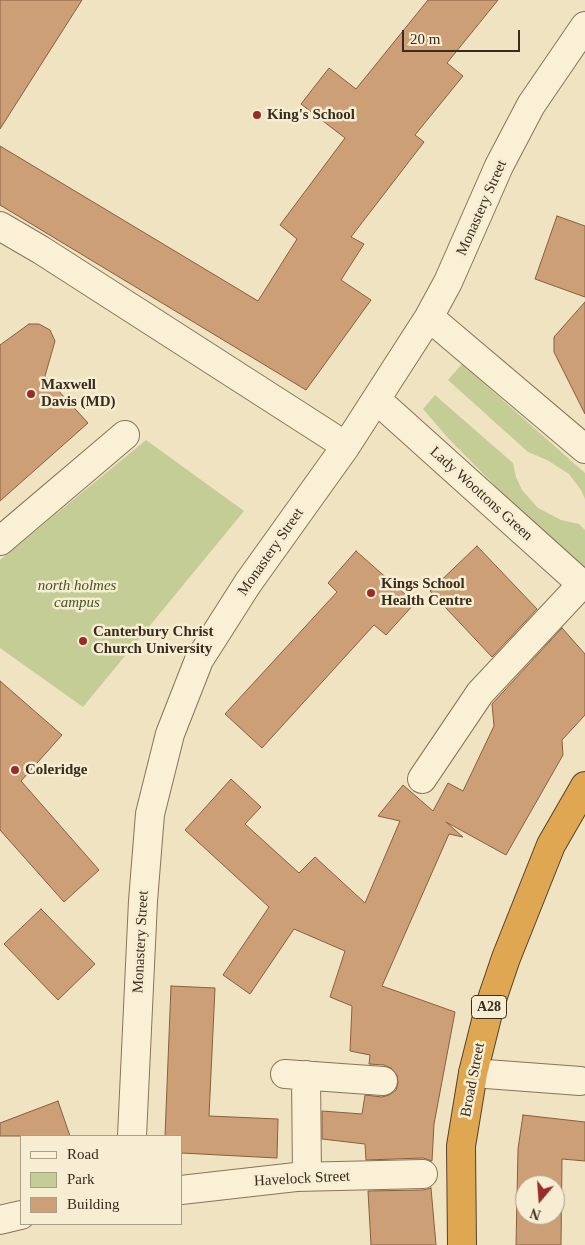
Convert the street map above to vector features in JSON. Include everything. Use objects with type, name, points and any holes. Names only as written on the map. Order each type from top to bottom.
[{"type":"highway","name":"Broad Street","points":[[462,1245],[461,1146],[473,1073],[490,1005],[506,958],[551,845],[585,786]]},
{"type":"street","name":"Monastery Street","points":[[132,1135],[143,901],[150,814],[170,734],[199,660],[248,583],[377,400],[429,317],[448,282],[499,166],[531,105],[585,26]]},
{"type":"street","points":[[0,226],[41,250],[346,446]]},
{"type":"street","points":[[429,317],[585,449]]},
{"type":"street","name":"Lady Woottons Green","points":[[377,400],[584,586]]},
{"type":"street","points":[[0,541],[125,435]]},
{"type":"street","points":[[422,779],[480,693],[584,586]]},
{"type":"street","points":[[473,1073],[580,1081]]},
{"type":"street","points":[[307,1176],[296,1074],[383,1081]]},
{"type":"street","name":"Havelock Street","points":[[182,1190],[307,1176],[423,1174]]},
{"type":"street","points":[[0,1220],[20,1215]]},
{"type":"green space","points":[[462,364],[585,473],[585,499],[569,474],[547,460],[528,452],[448,380]]},
{"type":"green space","points":[[435,395],[513,463],[516,477],[522,490],[538,508],[561,520],[579,524],[585,530],[585,577],[448,438],[423,409]]},
{"type":"green space","name":"north holmes campus","points":[[146,440],[244,511],[83,707],[0,648],[0,560]]},
{"type":"building","points":[[0,0],[82,0],[0,129]]},
{"type":"building","points":[[428,0],[498,0],[447,63],[463,76],[415,135],[424,142],[351,237],[364,244],[341,280],[371,300],[306,390],[0,205],[0,146],[258,301],[297,239],[280,225],[345,138],[301,104],[329,68],[356,89]]},
{"type":"building","points":[[557,216],[585,226],[585,297],[535,279]]},
{"type":"building","points":[[585,302],[585,414],[554,352],[554,337]]},
{"type":"building","name":"Maxwell Davis (MD)","points":[[29,324],[39,324],[50,330],[55,341],[45,376],[88,423],[0,501],[0,345]]},
{"type":"building","points":[[477,546],[537,609],[492,657],[430,591]]},
{"type":"building","points":[[356,551],[415,603],[386,635],[374,625],[262,748],[225,714],[337,592],[328,583]]},
{"type":"building","points":[[562,628],[585,654],[585,715],[562,740],[563,755],[506,855],[446,822],[463,837],[449,834],[382,986],[455,1012],[434,1124],[432,1161],[423,1158],[366,1160],[365,1144],[322,1139],[322,1111],[362,1114],[365,1095],[382,1097],[389,1095],[396,1090],[398,1083],[397,1075],[391,1068],[384,1065],[369,1064],[370,1055],[350,1051],[352,1006],[330,997],[345,951],[294,929],[250,994],[223,975],[269,907],[185,830],[231,779],[261,807],[245,824],[299,873],[315,857],[365,903],[400,821],[378,816],[403,785],[433,811],[448,783],[463,791],[494,726],[492,704]]},
{"type":"building","points":[[0,681],[62,735],[21,781],[99,870],[64,902],[0,830]]},
{"type":"building","points":[[41,909],[95,964],[58,1000],[4,944]]},
{"type":"building","points":[[171,986],[215,988],[209,1116],[278,1119],[277,1158],[182,1153],[182,1135],[165,1135]]},
{"type":"building","points":[[58,1101],[70,1135],[0,1136],[0,1123]]},
{"type":"building","points":[[523,1115],[585,1122],[585,1161],[562,1159],[562,1175],[517,1175],[518,1149]]},
{"type":"building","points":[[431,1188],[436,1245],[371,1245],[368,1191],[423,1190]]},
{"type":"building","points":[[516,1225],[561,1225],[561,1245],[516,1245]]},
{"type":"place","name":"King's School","points":[[257,115]]},
{"type":"place","name":"Maxwell Davis (MD)","points":[[31,394]]},
{"type":"place","name":"Kings School Health Centre","points":[[371,593]]},
{"type":"place","name":"Canterbury Christ Church University","points":[[83,641]]},
{"type":"place","name":"Coleridge","points":[[15,770]]}]
